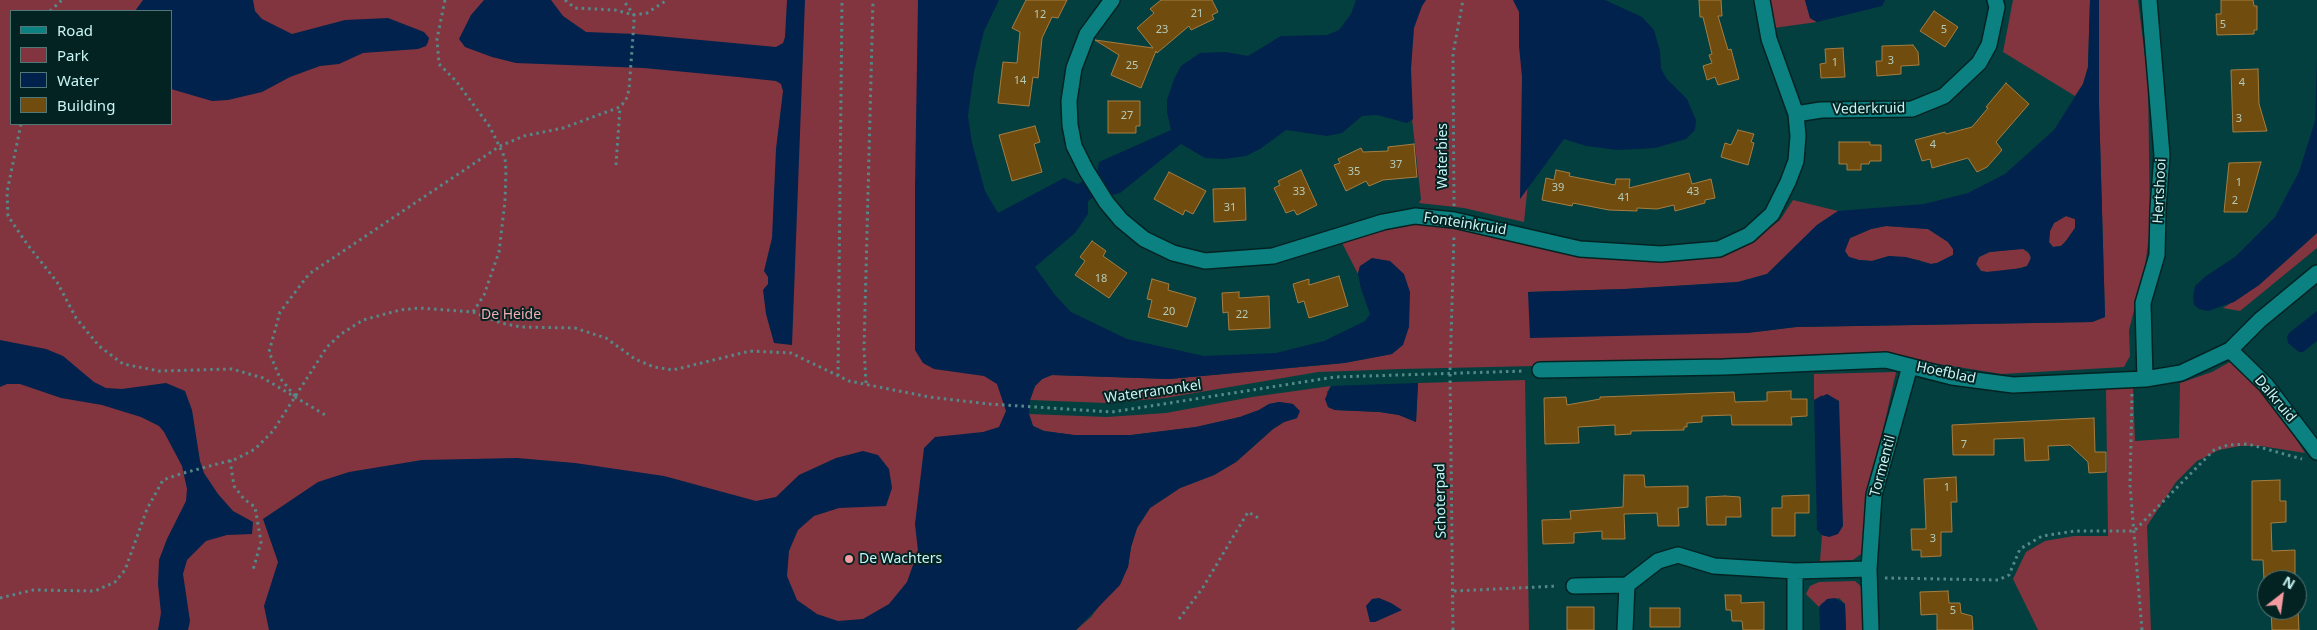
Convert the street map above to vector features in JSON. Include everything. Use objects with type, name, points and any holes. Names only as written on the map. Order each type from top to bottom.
[{"type":"street","name":"Fonteinkruid","points":[[1112,0],[1087,34],[1072,76],[1069,101],[1070,125],[1074,146],[1106,202],[1121,220],[1144,239],[1172,253],[1205,261],[1273,256],[1383,222],[1415,216],[1454,220],[1580,249],[1661,254],[1719,249],[1749,235],[1772,214],[1796,161],[1798,136],[1796,114],[1769,39],[1762,0]]},
{"type":"street","name":"Vederkruid","points":[[1796,114],[1821,110],[1912,109],[1944,96],[1979,63],[1989,45],[1997,7],[1995,0]]},
{"type":"street","name":"Hertshooi","points":[[2137,379],[2143,303],[2157,254],[2162,156],[2149,0]]},
{"type":"street","name":"Hoefblad","points":[[1540,370],[1724,367],[1886,360],[1952,377],[2013,385],[2165,377],[2192,369],[2230,350],[2260,320],[2317,274]]},
{"type":"street","name":"Dalkruid","points":[[2230,350],[2266,385],[2313,457]]},
{"type":"street","name":"Tormentil","points":[[1871,630],[1869,573],[1874,495],[1910,366]]},
{"type":"street","points":[[1574,586],[1627,585],[1658,561],[1678,555],[1714,566],[1869,573]]},
{"type":"street","points":[[1795,571],[1795,630]]},
{"type":"street","points":[[1626,630],[1627,585]]},
{"type":"path","points":[[51,10],[62,0]]},
{"type":"path","points":[[444,0],[437,39],[439,64],[456,80],[478,109],[490,127],[505,158],[505,201],[499,252],[484,294],[473,312]]},
{"type":"path","points":[[565,0],[576,8],[615,10],[634,15],[647,13],[667,0]]},
{"type":"path","points":[[295,396],[280,378],[270,352],[280,312],[309,274],[500,146],[524,136],[563,128],[620,107],[626,100],[629,90],[632,71],[634,22],[634,15],[623,0]]},
{"type":"path","points":[[838,376],[842,0]]},
{"type":"path","points":[[866,383],[864,348],[873,0]]},
{"type":"path","name":"Waterbies","points":[[1450,372],[1454,220],[1453,54],[1463,0]]},
{"type":"path","points":[[616,165],[620,107]]},
{"type":"path","points":[[21,125],[7,192],[8,216],[58,282],[76,318],[99,346],[123,364],[159,371],[232,369],[263,378],[327,416]]},
{"type":"path","name":"Waterranonkel","points":[[0,598],[32,590],[95,591],[115,582],[125,570],[155,493],[163,480],[230,460],[255,449],[273,430],[327,347],[341,334],[363,320],[400,310],[419,308],[473,312],[501,323],[521,327],[575,328],[606,338],[635,359],[654,367],[673,370],[750,351],[791,353],[849,381],[929,397],[989,404],[1112,412],[1241,390],[1335,377],[1450,372]]},
{"type":"path","points":[[1450,372],[1540,370]]},
{"type":"path","name":"Schoterpad","points":[[1450,372],[1453,630]]},
{"type":"path","points":[[2137,379],[2132,386],[2130,485],[2142,630]]},
{"type":"path","points":[[1869,573],[1998,580],[2009,575],[2020,549],[2042,536],[2075,531],[2134,531],[2214,450],[2228,445],[2248,444],[2313,457]]},
{"type":"path","points":[[230,460],[234,486],[244,499],[255,507],[258,520],[260,542],[252,570]]},
{"type":"path","points":[[1179,619],[1202,588],[1248,512],[1260,519]]},
{"type":"path","points":[[1454,591],[1574,586]]},
{"type":"green space","name":"De Heide","points":[[0,0],[955,0],[956,238],[1023,370],[988,555],[891,630],[0,630]]},
{"type":"green space","points":[[1395,0],[1533,0],[1545,18],[1524,222],[1464,208],[1419,203],[1421,199],[1407,74]]},
{"type":"green space","points":[[1770,0],[1805,0],[1810,18],[1817,22],[1774,28]]},
{"type":"green space","points":[[2013,0],[2090,0],[2088,67],[2083,84],[2075,96],[2003,52]]},
{"type":"green space","points":[[2099,0],[2138,0],[2148,81],[2150,228],[2145,267],[2129,330],[2130,356],[2124,367],[2002,374],[1888,356],[1401,369],[1318,372],[1165,398],[1106,403],[1030,400],[1035,386],[1042,379],[1052,375],[1169,379],[1344,363],[1392,354],[1360,266],[1358,274],[1341,241],[1408,224],[1438,225],[1476,231],[1526,245],[1609,258],[1722,255],[1752,242],[1780,220],[1793,200],[1838,211],[1817,225],[1767,274],[1737,282],[1625,289],[1528,292],[1747,333],[1796,327],[2092,322],[2105,317],[2099,105]]},
{"type":"green space","points":[[2066,216],[2075,219],[2075,228],[2061,246],[2053,247],[2049,242],[2050,231],[2054,223]]},
{"type":"green space","points":[[1886,226],[1928,229],[1948,242],[1953,249],[1953,255],[1931,264],[1889,256],[1872,261],[1859,260],[1849,257],[1844,251],[1850,238],[1871,229]]},
{"type":"green space","points":[[2317,233],[2317,248],[2240,311],[2223,308],[2259,285]]},
{"type":"green space","points":[[2023,249],[2031,255],[2027,266],[2009,271],[1987,272],[1981,271],[1976,264],[1979,257],[1990,252]]},
{"type":"green space","points":[[2235,359],[2280,414],[2305,453],[2261,446],[2240,446],[2219,450],[2197,461],[2176,482],[2147,526],[2151,630],[2038,630],[2013,579],[2026,552],[2045,541],[2074,536],[2108,536],[2106,389],[2133,388],[2135,441],[2179,438],[2180,383],[2212,372]]},
{"type":"green space","points":[[1896,372],[1869,493],[1861,554],[1853,560],[1820,561],[1822,535],[1825,536],[1822,395],[1814,400],[1814,374]]},
{"type":"green space","points":[[1525,380],[1529,630],[1076,630],[1091,617],[1128,567],[1131,547],[1137,528],[1150,508],[1180,488],[1214,475],[1236,462],[1273,429],[1284,422],[1297,418],[1293,404],[1279,402],[1269,404],[1240,417],[1196,427],[1131,435],[1074,435],[1044,431],[1033,426],[1029,414],[1107,417],[1166,413],[1252,397],[1331,386],[1327,392],[1328,407],[1335,410],[1380,412],[1399,415],[1416,422],[1418,383]]},
{"type":"green space","points":[[1855,581],[1866,591],[1867,630],[1846,630],[1845,604],[1839,598],[1822,603],[1819,607],[1806,594],[1810,586],[1819,582]]},
{"type":"water","points":[[143,0],[253,0],[255,11],[262,19],[292,34],[345,20],[388,18],[424,32],[429,38],[426,46],[418,49],[363,53],[339,64],[320,66],[290,77],[262,92],[228,100],[212,101],[172,89],[172,10],[136,10]]},
{"type":"water","points":[[484,0],[551,0],[563,16],[586,32],[636,34],[776,47],[783,43],[785,37],[787,0],[805,0],[792,345],[774,343],[766,314],[763,290],[768,284],[768,277],[764,271],[772,238],[776,149],[783,91],[781,84],[776,81],[644,68],[516,63],[492,57],[465,47],[459,39],[471,15]]},
{"type":"water","points":[[918,0],[999,0],[984,31],[974,72],[968,116],[972,143],[985,191],[998,213],[1064,178],[1078,184],[1097,173],[1099,162],[1171,130],[1167,112],[1167,100],[1174,79],[1181,66],[1200,53],[1226,52],[1248,56],[1281,36],[1327,35],[1339,30],[1351,14],[1356,0],[1426,0],[1414,28],[1411,69],[1413,119],[1407,123],[1377,115],[1362,116],[1342,133],[1327,136],[1286,130],[1260,149],[1246,156],[1224,159],[1205,158],[1181,144],[1120,193],[1112,195],[1107,188],[1088,201],[1088,214],[1075,233],[1035,267],[1055,295],[1071,312],[1127,339],[1204,356],[1276,353],[1324,341],[1365,321],[1370,314],[1361,289],[1358,274],[1360,266],[1372,258],[1390,261],[1404,274],[1410,292],[1409,327],[1403,345],[1392,354],[1344,363],[1169,379],[1052,375],[1042,379],[1035,386],[1030,400],[1029,414],[1033,426],[1044,431],[1074,435],[1131,435],[1196,427],[1240,417],[1269,404],[1279,402],[1293,404],[1300,411],[1297,418],[1284,422],[1273,429],[1236,462],[1214,475],[1180,488],[1150,508],[1137,528],[1131,547],[1128,567],[1120,585],[1076,630],[269,630],[264,606],[278,562],[263,519],[318,482],[349,472],[422,460],[517,458],[575,463],[664,476],[756,501],[776,497],[799,475],[836,458],[863,451],[878,455],[889,469],[892,488],[886,506],[839,508],[814,516],[798,530],[789,551],[787,576],[797,600],[817,614],[838,621],[863,619],[889,604],[907,582],[918,551],[915,524],[924,448],[935,437],[983,432],[999,427],[1006,411],[997,384],[984,376],[934,369],[923,363],[915,350]]},
{"type":"water","points":[[1513,0],[1605,0],[1642,17],[1654,30],[1660,51],[1661,69],[1667,79],[1687,99],[1696,120],[1695,130],[1686,139],[1655,148],[1618,150],[1586,146],[1564,139],[1520,199],[1522,77],[1519,46],[1519,12]]},
{"type":"water","points":[[1805,0],[1885,0],[1882,6],[1817,22],[1810,18]]},
{"type":"water","points":[[2090,0],[2099,0],[2099,105],[2105,317],[2092,322],[1796,327],[1747,333],[1530,338],[1528,292],[1625,289],[1739,282],[1767,274],[1817,225],[1838,211],[1924,204],[1968,193],[2005,174],[2054,130],[2083,84],[2088,67]],"holes":[[[2066,216],[2075,219],[2075,228],[2061,246],[2053,247],[2049,242],[2050,231],[2054,223]],[[1886,226],[1928,229],[1948,242],[1953,249],[1953,255],[1931,264],[1906,257],[1889,256],[1872,261],[1849,257],[1845,251],[1850,238],[1871,229]],[[2023,249],[2028,251],[2031,258],[2027,266],[2022,268],[1981,271],[1976,264],[1979,257],[1989,252]]]},
{"type":"water","points":[[2317,58],[2317,233],[2259,285],[2234,302],[2208,311],[2199,309],[2194,305],[2195,286],[2206,276],[2235,257],[2275,217],[2299,172],[2315,121]]},
{"type":"water","points":[[2317,311],[2317,341],[2303,352],[2299,352],[2288,343],[2287,337],[2289,333]]},
{"type":"water","points":[[0,340],[46,349],[63,356],[94,382],[106,388],[122,389],[166,383],[185,391],[192,410],[200,461],[204,473],[218,494],[233,511],[253,522],[252,534],[227,535],[206,541],[187,560],[183,574],[190,621],[188,630],[158,630],[161,613],[158,584],[159,560],[186,501],[187,489],[182,466],[164,432],[159,426],[141,417],[102,405],[61,398],[20,384],[7,384],[0,387]]},
{"type":"water","points":[[1418,383],[1416,422],[1399,415],[1380,412],[1335,410],[1328,407],[1325,399],[1331,386]]},
{"type":"water","points":[[1827,394],[1839,401],[1843,526],[1838,534],[1829,537],[1822,535],[1817,530],[1814,400]]},
{"type":"water","points":[[1379,598],[1402,610],[1375,622],[1370,622],[1366,606],[1372,599]]},
{"type":"water","points":[[1835,598],[1845,604],[1846,630],[1820,630],[1819,607],[1827,599]]},
{"type":"building","points":[[1026,0],[1067,0],[1058,18],[1052,17],[1042,38],[1038,78],[1033,77],[1029,106],[998,103],[1003,62],[1017,63],[1020,32],[1012,28]]},
{"type":"building","points":[[1161,0],[1212,0],[1218,12],[1212,15],[1214,19],[1191,30],[1189,26],[1157,53],[1156,51],[1141,88],[1111,75],[1119,55],[1095,40],[1153,48],[1137,28],[1154,13],[1150,9]]},
{"type":"building","points":[[1699,0],[1721,0],[1722,16],[1718,16],[1728,50],[1731,49],[1739,79],[1718,85],[1715,77],[1707,80],[1703,66],[1712,63],[1709,55],[1712,54],[1703,17],[1700,17]]},
{"type":"building","points":[[2221,0],[2253,0],[2254,6],[2257,6],[2257,30],[2254,30],[2254,34],[2217,35],[2216,14],[2221,14]]},
{"type":"building","points":[[1934,11],[1958,27],[1945,47],[1920,31]]},
{"type":"building","points":[[1913,45],[1918,52],[1919,65],[1901,66],[1901,74],[1877,76],[1876,61],[1882,61],[1882,46]]},
{"type":"building","points":[[1843,48],[1845,77],[1821,78],[1820,64],[1826,63],[1825,49]]},
{"type":"building","points":[[2258,69],[2259,104],[2267,131],[2233,132],[2231,70]]},
{"type":"building","points":[[2006,83],[2029,104],[1996,142],[2002,150],[1987,167],[1977,172],[1968,158],[1932,168],[1930,159],[1922,161],[1915,140],[1972,127]]},
{"type":"building","points":[[1108,101],[1140,101],[1140,126],[1136,126],[1136,133],[1108,133]]},
{"type":"building","points":[[1035,126],[1040,142],[1034,144],[1042,172],[1012,181],[999,135]]},
{"type":"building","points":[[1738,130],[1754,134],[1751,142],[1754,143],[1748,165],[1721,157],[1725,143],[1731,145]]},
{"type":"building","points":[[1839,142],[1870,142],[1870,145],[1881,145],[1881,161],[1870,161],[1869,164],[1861,164],[1861,170],[1847,170],[1847,164],[1839,164]]},
{"type":"building","points":[[1414,144],[1417,177],[1383,180],[1369,186],[1366,181],[1346,191],[1334,165],[1340,163],[1338,159],[1361,148],[1363,152],[1388,151],[1388,147]]},
{"type":"building","points":[[2261,162],[2247,212],[2224,212],[2229,163]]},
{"type":"building","points":[[1301,170],[1317,205],[1297,215],[1294,210],[1286,213],[1274,188],[1280,185],[1278,181]]},
{"type":"building","points":[[1556,170],[1570,173],[1569,176],[1615,185],[1616,179],[1630,179],[1629,188],[1689,173],[1692,184],[1711,179],[1715,198],[1705,200],[1705,203],[1675,211],[1674,205],[1657,209],[1637,208],[1637,211],[1609,210],[1573,203],[1572,206],[1542,200],[1546,178],[1554,180]]},
{"type":"building","points":[[1169,172],[1206,191],[1193,214],[1185,210],[1183,215],[1154,199]]},
{"type":"building","points":[[1245,188],[1246,220],[1214,222],[1213,189]]},
{"type":"building","points":[[1092,241],[1106,251],[1103,256],[1127,273],[1109,298],[1075,275],[1085,261],[1080,257]]},
{"type":"building","points":[[1339,276],[1348,306],[1309,318],[1304,301],[1298,303],[1293,284],[1309,279],[1309,285]]},
{"type":"building","points":[[1152,279],[1169,284],[1168,290],[1196,298],[1187,327],[1148,317],[1152,300],[1147,299]]},
{"type":"building","points":[[1239,292],[1239,298],[1269,296],[1270,328],[1229,330],[1228,312],[1223,313],[1222,293]]},
{"type":"building","points":[[1791,391],[1791,399],[1807,399],[1807,416],[1791,417],[1792,425],[1732,425],[1731,415],[1702,416],[1702,422],[1687,423],[1687,427],[1684,427],[1684,430],[1631,431],[1631,434],[1615,435],[1615,425],[1578,427],[1579,443],[1545,444],[1544,398],[1566,397],[1567,405],[1600,399],[1600,397],[1734,392],[1735,402],[1767,401],[1767,392]]},
{"type":"building","points":[[2094,418],[2095,452],[2106,452],[2106,472],[2089,473],[2088,462],[2070,445],[2048,446],[2049,460],[2025,461],[2024,438],[1994,439],[1994,455],[1953,455],[1952,425]]},
{"type":"building","points":[[1624,475],[1644,475],[1645,487],[1688,486],[1688,507],[1678,508],[1679,526],[1658,526],[1657,513],[1624,514],[1625,539],[1602,539],[1602,531],[1574,533],[1574,543],[1543,544],[1542,520],[1571,519],[1570,511],[1623,507]]},
{"type":"building","points":[[1956,477],[1957,502],[1951,502],[1952,532],[1941,532],[1941,556],[1921,557],[1921,550],[1912,550],[1911,529],[1926,529],[1924,479]]},
{"type":"building","points":[[2280,480],[2280,501],[2286,501],[2286,522],[2271,523],[2272,551],[2295,550],[2295,570],[2264,570],[2263,560],[2252,560],[2252,481]]},
{"type":"building","points":[[1809,495],[1809,513],[1795,513],[1795,536],[1772,536],[1772,508],[1782,508],[1782,496]]},
{"type":"building","points":[[1706,497],[1740,497],[1741,517],[1726,517],[1726,525],[1707,525]]},
{"type":"building","points":[[1948,591],[1949,603],[1960,603],[1961,613],[1972,616],[1973,630],[1937,630],[1937,614],[1921,615],[1920,592]]},
{"type":"building","points":[[1725,595],[1741,595],[1741,603],[1764,602],[1764,630],[1743,630],[1742,621],[1732,621],[1731,610],[1726,610]]},
{"type":"building","points":[[1567,607],[1594,607],[1594,630],[1567,630]]},
{"type":"building","points":[[1650,608],[1680,608],[1680,627],[1650,627]]},
{"type":"building","points":[[2272,620],[2298,620],[2299,630],[2272,630]]},
{"type":"place","name":"De Wachters","points":[[849,559]]}]
